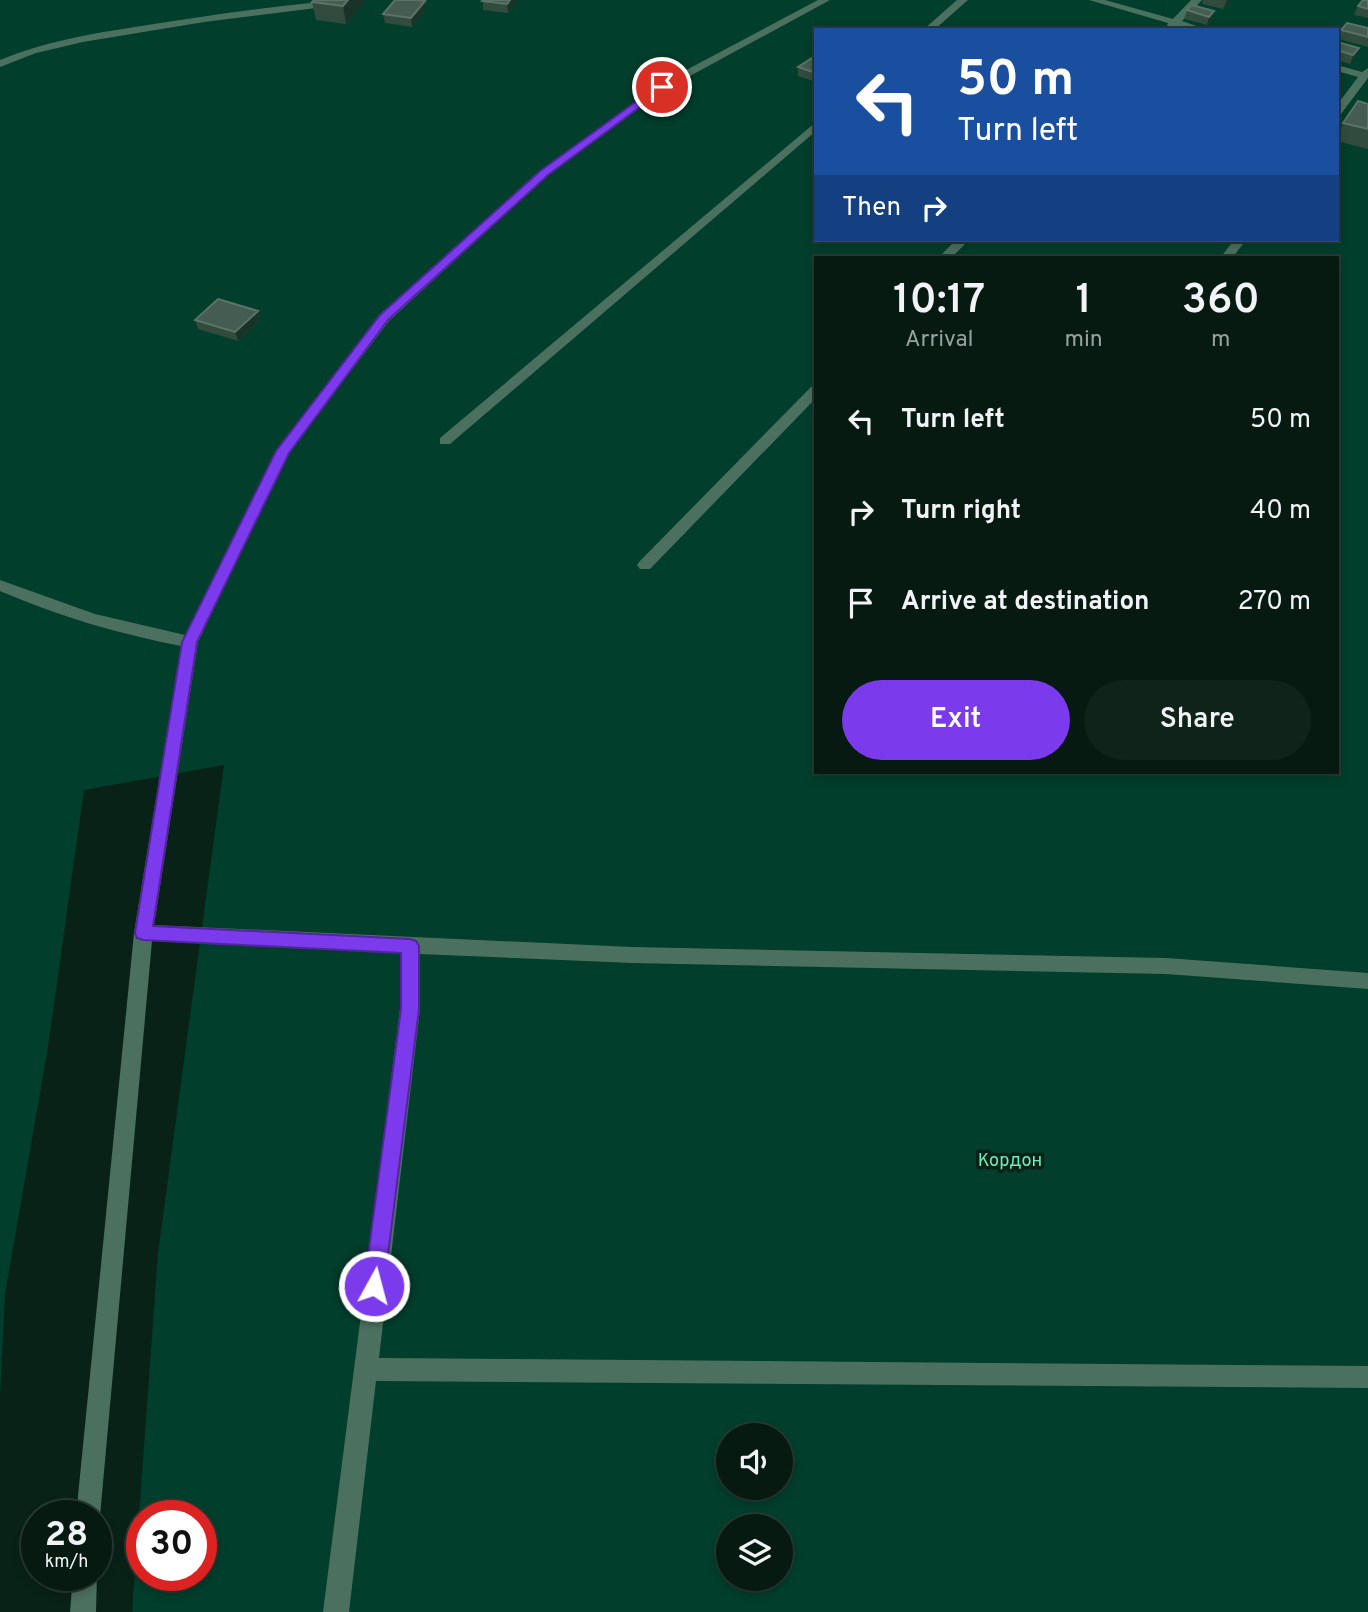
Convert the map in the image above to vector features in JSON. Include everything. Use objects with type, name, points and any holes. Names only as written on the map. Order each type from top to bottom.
[{"type":"street","points":[[90,1500],[143,933],[190,642],[283,451],[384,318],[544,173],[662,87],[825,0]]},
{"type":"street","points":[[930,28],[963,0]]},
{"type":"street","points":[[1094,0],[1171,26],[1197,0]]},
{"type":"street","points":[[0,64],[25,52],[93,37],[214,17],[320,5]]},
{"type":"street","points":[[1339,68],[1366,74],[1339,109]]},
{"type":"street","points":[[445,441],[814,127]]},
{"type":"street","points":[[947,256],[960,242]]},
{"type":"street","points":[[1228,256],[1238,242]]},
{"type":"street","points":[[645,565],[814,392]]},
{"type":"street","points":[[0,585],[34,600],[122,629],[190,642]]},
{"type":"street","points":[[143,933],[632,955],[1166,966],[1368,981]]},
{"type":"street","points":[[336,1612],[363,1369],[410,1009],[410,946]]},
{"type":"street","points":[[363,1369],[1368,1377]]},
{"type":"street","points":[[83,1612],[84,1591]]},
{"type":"green space","name":"Кордон","points":[[0,0],[1368,0],[1368,1612],[132,1612],[134,1591],[217,1591],[217,1500],[140,1500],[158,1253],[224,765],[84,790],[48,1047],[5,1294],[0,1398]]},
{"type":"building","points":[[348,0],[343,6],[312,2]]},
{"type":"building","points":[[395,0],[425,1],[411,18],[383,14]]},
{"type":"building","points":[[483,0],[510,0],[507,4]]},
{"type":"building","points":[[1363,0],[1368,0],[1368,9],[1358,6]]},
{"type":"building","points":[[1192,5],[1214,11],[1209,17],[1187,10]]},
{"type":"building","points":[[1347,23],[1368,28],[1368,37],[1341,30]]},
{"type":"building","points":[[1339,43],[1359,48],[1353,55],[1339,51]]},
{"type":"building","points":[[814,57],[814,72],[798,67]]},
{"type":"building","points":[[1358,101],[1368,104],[1368,129],[1343,123]]},
{"type":"building","points":[[218,299],[258,311],[235,332],[195,320]]},
{"type":"route","points":[[374,1286],[410,1009],[410,946],[143,933],[190,642],[283,451],[384,318],[544,173],[662,87]]}]
